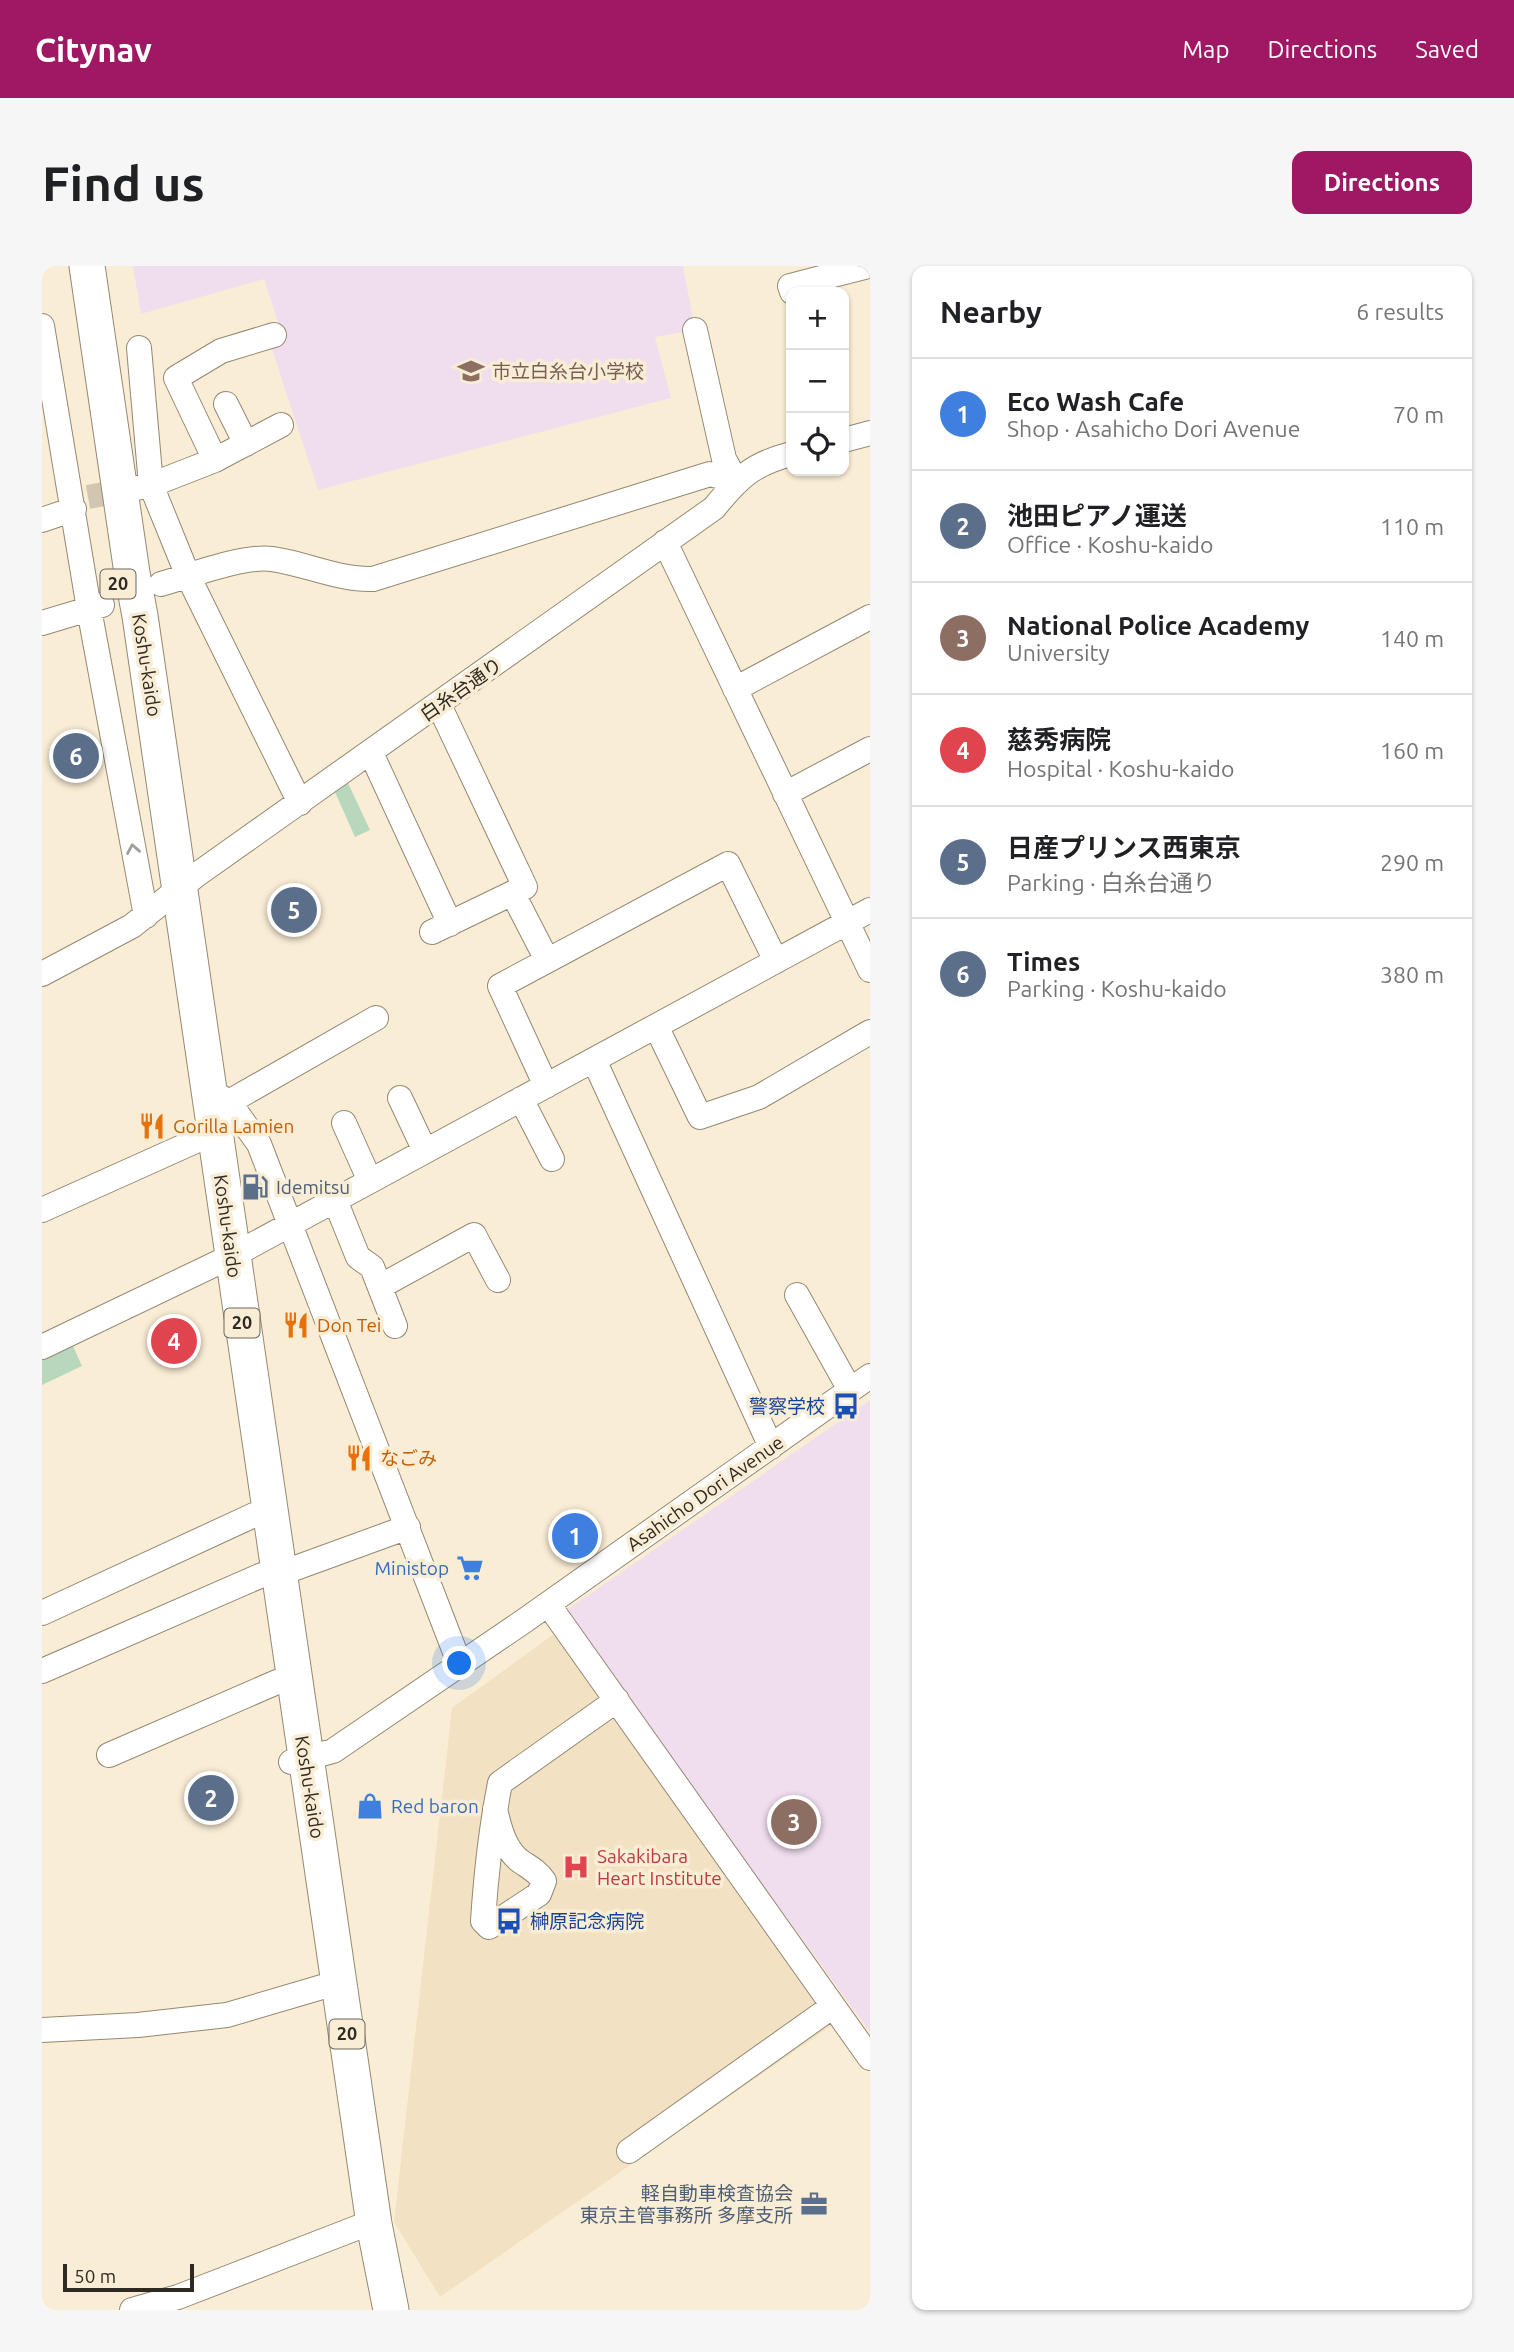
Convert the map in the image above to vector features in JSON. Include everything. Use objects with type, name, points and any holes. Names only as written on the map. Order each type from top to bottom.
[{"type":"highway","name":"Koshu-kaido","points":[[74,266],[163,902],[200,1139],[223,1260],[373,2224],[391,2310]]},
{"type":"highway","name":"Koshu-kaido","points":[[87,266],[163,902],[219,1096],[223,1260],[254,1515],[271,1574],[277,1682],[299,1760],[322,1987],[371,2310]]},
{"type":"street","points":[[790,287],[868,266]]},
{"type":"street","points":[[42,326],[51,437],[78,502],[95,607],[163,902]]},
{"type":"street","points":[[695,330],[724,459],[736,481]]},
{"type":"street","points":[[215,460],[176,378],[221,351],[274,335]]},
{"type":"street","points":[[139,348],[141,487],[300,803]]},
{"type":"street","points":[[226,404],[246,444]]},
{"type":"street","points":[[141,487],[215,460],[281,425]]},
{"type":"street","name":"白糸台通り","points":[[42,974],[132,926],[714,508],[736,481],[766,461],[786,455]]},
{"type":"street","points":[[161,584],[230,564],[270,559],[353,580],[373,579],[710,474],[736,481]]},
{"type":"street","points":[[42,520],[78,502]]},
{"type":"street","points":[[665,542],[870,970]]},
{"type":"street","points":[[42,623],[95,607]]},
{"type":"street","points":[[735,689],[870,617]]},
{"type":"street","points":[[371,753],[441,928],[525,887],[439,705]]},
{"type":"street","points":[[785,794],[870,750]]},
{"type":"street","points":[[546,1086],[500,986],[547,960],[728,864],[776,961]]},
{"type":"street","points":[[513,894],[547,960]]},
{"type":"street","points":[[42,1347],[290,1225],[870,910]]},
{"type":"street","points":[[376,1018],[219,1096],[259,1144],[460,1665]]},
{"type":"street","points":[[656,1026],[700,1117],[758,1097],[870,1032]]},
{"type":"street","points":[[594,1060],[771,1447]]},
{"type":"street","points":[[400,1098],[425,1151]]},
{"type":"street","points":[[521,1099],[552,1159]]},
{"type":"street","points":[[344,1123],[370,1181]]},
{"type":"street","points":[[42,1210],[200,1139]]},
{"type":"street","points":[[335,1200],[358,1256],[372,1268],[395,1326]]},
{"type":"street","points":[[380,1286],[474,1235],[498,1280]]},
{"type":"street","points":[[797,1295],[860,1383]]},
{"type":"street","name":"Asahicho Dori Avenue","points":[[299,1760],[333,1751],[548,1604],[860,1383]]},
{"type":"street","points":[[42,1613],[254,1515]]},
{"type":"street","points":[[42,1671],[271,1574],[408,1527]]},
{"type":"street","points":[[548,1604],[870,2058]]},
{"type":"street","points":[[109,1755],[277,1682]]},
{"type":"street","points":[[495,1809],[511,1852],[522,1863],[539,1873],[544,1881],[542,1890],[489,1927],[483,1921],[487,1871],[495,1809],[500,1783],[617,1700]]},
{"type":"street","points":[[487,1871],[509,1861],[522,1863]]},
{"type":"street","points":[[42,2030],[138,2025],[227,2015],[322,1987]]},
{"type":"street","points":[[629,2151],[833,2006]]},
{"type":"street","points":[[132,2310],[177,2303],[359,2227]]},
{"type":"shaded area","name":"市立白糸台小学校","points":[[133,266],[683,266],[695,330],[655,337],[671,398],[318,490],[270,343],[283,338],[264,279],[141,314]]},
{"type":"shaded area","points":[[870,1400],[870,2032],[564,1612]]},
{"type":"shaded area","name":"Sakakibara Heart Institute","points":[[554,1634],[831,2026],[440,2297],[394,2222],[452,1708]]},
{"type":"green space","points":[[348,783],[370,830],[355,837],[335,792]]},
{"type":"green space","points":[[69,1337],[82,1366],[42,1385],[42,1350]]},
{"type":"tunnel","points":[[88,497],[131,489]]},
{"type":"place","name":"市立白糸台小学校","points":[[471,371]]},
{"type":"place","name":"Times","points":[[76,756]]},
{"type":"place","name":"日産プリンス西東京","points":[[294,910]]},
{"type":"place","name":"Gorilla Lamien","points":[[152,1126]]},
{"type":"place","name":"Idemitsu","points":[[255,1187]]},
{"type":"place","name":"Don Tei","points":[[296,1325]]},
{"type":"place","name":"慈秀病院","points":[[174,1341]]},
{"type":"place","name":"警察学校","points":[[846,1406]]},
{"type":"place","name":"なごみ","points":[[359,1458]]},
{"type":"place","name":"Eco Wash Cafe","points":[[575,1536]]},
{"type":"place","name":"Ministop","points":[[470,1568]]},
{"type":"place","name":"池田ピアノ運送","points":[[211,1798]]},
{"type":"place","name":"Red baron","points":[[370,1806]]},
{"type":"place","name":"National Police Academy","points":[[794,1822]]},
{"type":"place","name":"Sakakibara Heart Institute","points":[[576,1867]]},
{"type":"place","name":"榊原記念病院","points":[[509,1921]]},
{"type":"place","name":"軽自動車検査協会 東京主管事務所 多摩支所","points":[[814,2204]]}]
